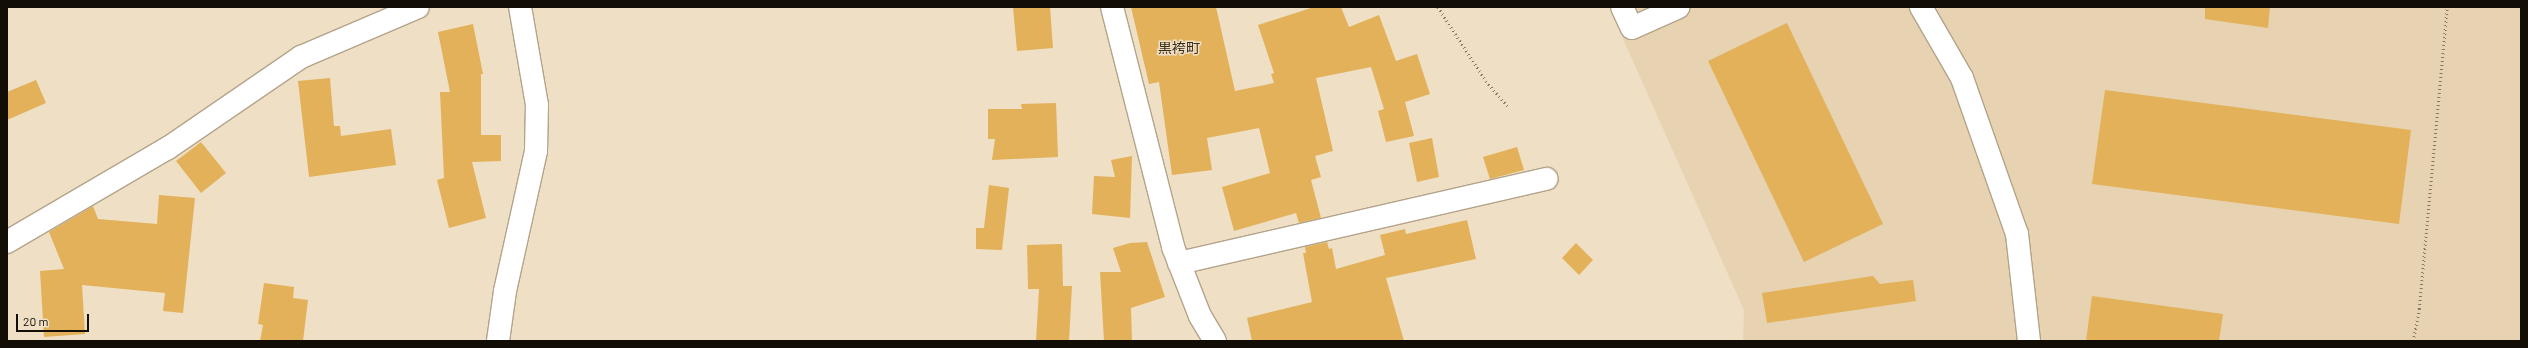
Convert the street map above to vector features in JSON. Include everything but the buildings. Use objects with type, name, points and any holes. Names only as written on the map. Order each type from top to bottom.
[{"type":"street","points":[[7,242],[168,148],[301,57],[418,7]]},
{"type":"street","points":[[498,341],[507,283],[536,151],[537,105],[520,7]]},
{"type":"street","points":[[1112,7],[1173,248],[1200,316],[1215,341]]},
{"type":"street","points":[[1622,7],[1632,28],[1679,7]]},
{"type":"street","points":[[1920,7],[1962,78],[2017,234],[2029,341]]},
{"type":"street","points":[[1179,263],[1547,179]]},
{"type":"path","points":[[1438,7],[1486,81],[1508,106]]},
{"type":"path","points":[[2413,341],[2419,309],[2447,7]]},
{"type":"shaded area","points":[[1611,7],[2521,7],[2521,341],[1743,341],[1744,310],[1623,39]]},
{"type":"district","name":"黒袴町","points":[[1179,48]]}]
